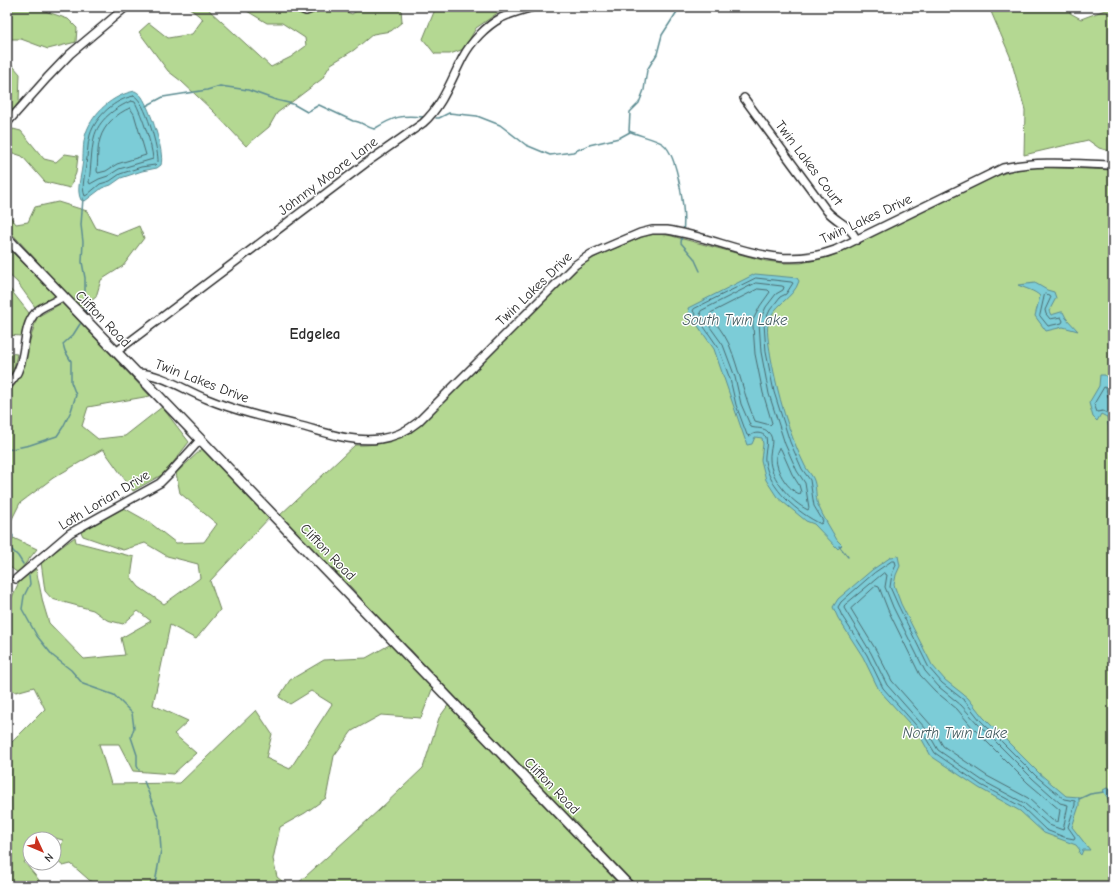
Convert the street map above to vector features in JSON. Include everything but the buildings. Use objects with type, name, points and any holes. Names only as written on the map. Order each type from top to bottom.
[{"type":"main road","name":"Clifton Road","points":[[7,238],[629,886]]},
{"type":"street","points":[[7,123],[46,78],[70,54],[126,7]]},
{"type":"street","points":[[295,7],[306,11],[317,7]]},
{"type":"street","name":"Johnny Moore Lane","points":[[116,352],[139,333],[224,271],[371,159],[424,123],[443,98],[463,56],[479,36],[501,18],[533,7]]},
{"type":"street","name":"Twin Lakes Court","points":[[744,98],[827,211],[848,227],[857,240]]},
{"type":"street","name":"Twin Lakes Drive","points":[[136,373],[152,375],[230,408],[340,437],[364,440],[390,438],[405,431],[418,422],[561,279],[584,258],[646,231],[658,230],[677,232],[757,254],[792,259],[808,258],[824,254],[857,240],[1003,168],[1024,164],[1063,163],[1113,165]]},
{"type":"street","points":[[7,386],[20,368],[25,335],[34,315],[40,308],[57,301],[63,296]]},
{"type":"street","name":"Loth Lorian Drive","points":[[16,579],[70,534],[160,483],[200,440]]},
{"type":"green space","points":[[7,7],[41,7],[42,10],[68,19],[77,28],[76,42],[48,49],[21,39],[7,39]]},
{"type":"green space","points":[[188,7],[208,7],[210,11],[271,67],[291,57],[306,46],[305,38],[282,23],[267,23],[247,11],[244,7],[332,7],[352,14],[362,7],[403,7],[401,8],[402,22],[391,31],[373,34],[354,50],[331,64],[322,79],[277,113],[269,127],[246,146],[213,111],[168,71],[139,32],[149,23],[168,38],[192,34],[203,19]]},
{"type":"green space","points":[[436,7],[523,7],[499,12],[476,28],[464,49],[450,54],[435,54],[423,39]]},
{"type":"green space","points":[[989,7],[1072,7],[1070,13],[1081,19],[1113,7],[1113,152],[1099,148],[1088,140],[1024,155],[1025,110],[1010,56]]},
{"type":"green space","points":[[7,59],[20,74],[19,102],[7,117]]},
{"type":"green space","points":[[13,129],[21,131],[44,159],[56,162],[65,154],[78,156],[76,173],[70,188],[45,182],[22,156],[7,151],[7,135]]},
{"type":"green space","points":[[1038,167],[1113,170],[1113,886],[636,886],[446,689],[411,650],[398,640],[352,588],[279,516],[355,445],[382,443],[398,438],[422,424],[570,275],[580,266],[599,255],[642,237],[655,234],[668,235],[766,261],[801,263],[829,257],[991,178],[1026,168]]},
{"type":"green space","points":[[58,202],[87,211],[96,228],[117,235],[139,226],[144,238],[123,266],[101,280],[96,297],[81,309],[7,228],[7,212],[16,224],[28,222],[35,207]]},
{"type":"green space","points":[[7,247],[56,296],[35,307],[17,282],[7,273]]},
{"type":"green space","points":[[10,289],[29,313],[21,336],[7,335],[7,291]]},
{"type":"green space","points":[[62,303],[150,396],[88,407],[82,426],[98,439],[125,436],[162,407],[189,442],[165,473],[133,491],[103,449],[53,478],[20,503],[7,529],[7,396],[18,380],[37,317]]},
{"type":"green space","points":[[7,353],[17,354],[13,372],[7,379]]},
{"type":"green space","points":[[203,448],[271,516],[210,581],[220,610],[196,639],[170,625],[153,705],[188,721],[174,734],[196,753],[173,774],[133,771],[119,744],[99,744],[111,784],[180,783],[256,710],[272,734],[266,758],[290,769],[332,704],[311,691],[290,704],[279,697],[290,680],[324,660],[366,658],[391,644],[433,687],[421,718],[381,715],[352,731],[334,756],[326,798],[305,813],[280,827],[273,859],[277,877],[288,886],[96,886],[71,864],[62,865],[62,831],[22,831],[22,871],[32,871],[39,880],[40,886],[7,886],[7,737],[10,744],[45,709],[34,687],[16,692],[7,687],[7,608],[19,582],[36,569],[49,623],[84,659],[125,655],[121,638],[151,621],[138,611],[123,624],[107,620],[93,610],[52,599],[45,591],[41,562],[75,537],[76,542],[134,557],[131,577],[139,587],[164,604],[200,578],[198,564],[167,556],[145,543],[123,550],[83,536],[81,532],[124,508],[149,522],[176,543],[204,542],[217,524],[180,493],[176,473]]},
{"type":"green space","points":[[7,535],[37,549],[18,573],[7,565]]},
{"type":"green space","points":[[449,704],[623,886],[295,886],[423,768],[439,718]]},
{"type":"water","points":[[135,91],[142,97],[153,120],[161,151],[161,165],[157,168],[121,178],[111,185],[102,188],[85,201],[81,200],[79,184],[83,163],[84,141],[89,125],[105,106],[119,96]]},
{"type":"water","name":"South Twin Lake","points":[[755,274],[797,278],[799,281],[792,293],[773,312],[770,318],[768,328],[769,346],[784,413],[799,453],[814,481],[817,502],[820,509],[837,540],[842,545],[838,549],[814,524],[806,521],[777,497],[766,480],[761,460],[763,444],[762,438],[755,437],[752,444],[747,445],[714,349],[689,313],[688,308]]},
{"type":"water","points":[[1035,283],[1054,292],[1056,298],[1049,311],[1051,315],[1063,312],[1066,318],[1078,331],[1063,327],[1046,331],[1035,316],[1040,296],[1033,291],[1018,285]]},
{"type":"water","points":[[1100,375],[1105,375],[1108,380],[1112,395],[1113,439],[1110,436],[1107,417],[1101,414],[1097,421],[1093,417],[1089,403],[1099,386]]},
{"type":"water","name":"North Twin Lake","points":[[898,556],[900,566],[894,585],[901,604],[932,665],[945,680],[968,698],[983,717],[1039,773],[1066,796],[1079,797],[1079,806],[1072,827],[1090,850],[1083,850],[1081,855],[1079,853],[1080,850],[1076,845],[1044,833],[1020,811],[979,788],[931,756],[919,734],[879,690],[863,657],[838,618],[833,607],[838,599],[872,570],[891,557]]},
{"type":"water","points":[[1107,788],[1113,790],[1113,809],[1103,790]]},
{"type":"waterway","points":[[680,7],[662,35],[657,54],[647,70],[644,90],[639,103],[630,112],[629,131],[660,142],[668,150],[673,160],[680,185],[684,224],[683,232]]},
{"type":"waterway","points":[[146,106],[163,97],[207,90],[220,86],[248,90],[276,100],[293,104],[307,112],[319,105],[374,129],[387,121],[398,117],[424,117]]},
{"type":"waterway","points":[[436,118],[449,113],[477,116],[500,125],[526,145],[550,155],[573,152],[589,145],[619,138],[630,132]]},
{"type":"waterway","points":[[83,198],[81,225],[86,311]]},
{"type":"waterway","points":[[682,235],[681,243],[694,258],[700,271]]},
{"type":"waterway","points":[[7,450],[30,445],[57,436],[63,427],[71,411],[76,395],[71,382],[71,361],[63,344],[73,335],[80,324]]},
{"type":"waterway","points":[[7,528],[13,536],[9,547],[18,556],[23,564]]},
{"type":"waterway","points":[[839,546],[848,557]]},
{"type":"waterway","points":[[29,576],[30,584],[24,596],[22,609],[37,636],[53,656],[71,670],[83,684],[114,695],[132,713],[134,728],[131,737],[137,755],[137,766],[139,770]]},
{"type":"waterway","points":[[144,781],[159,820],[161,850],[155,883],[150,886]]},
{"type":"waterway","points":[[1079,799],[1090,794],[1104,792]]},
{"type":"district","name":"Edgelea","points":[[315,334]]}]
